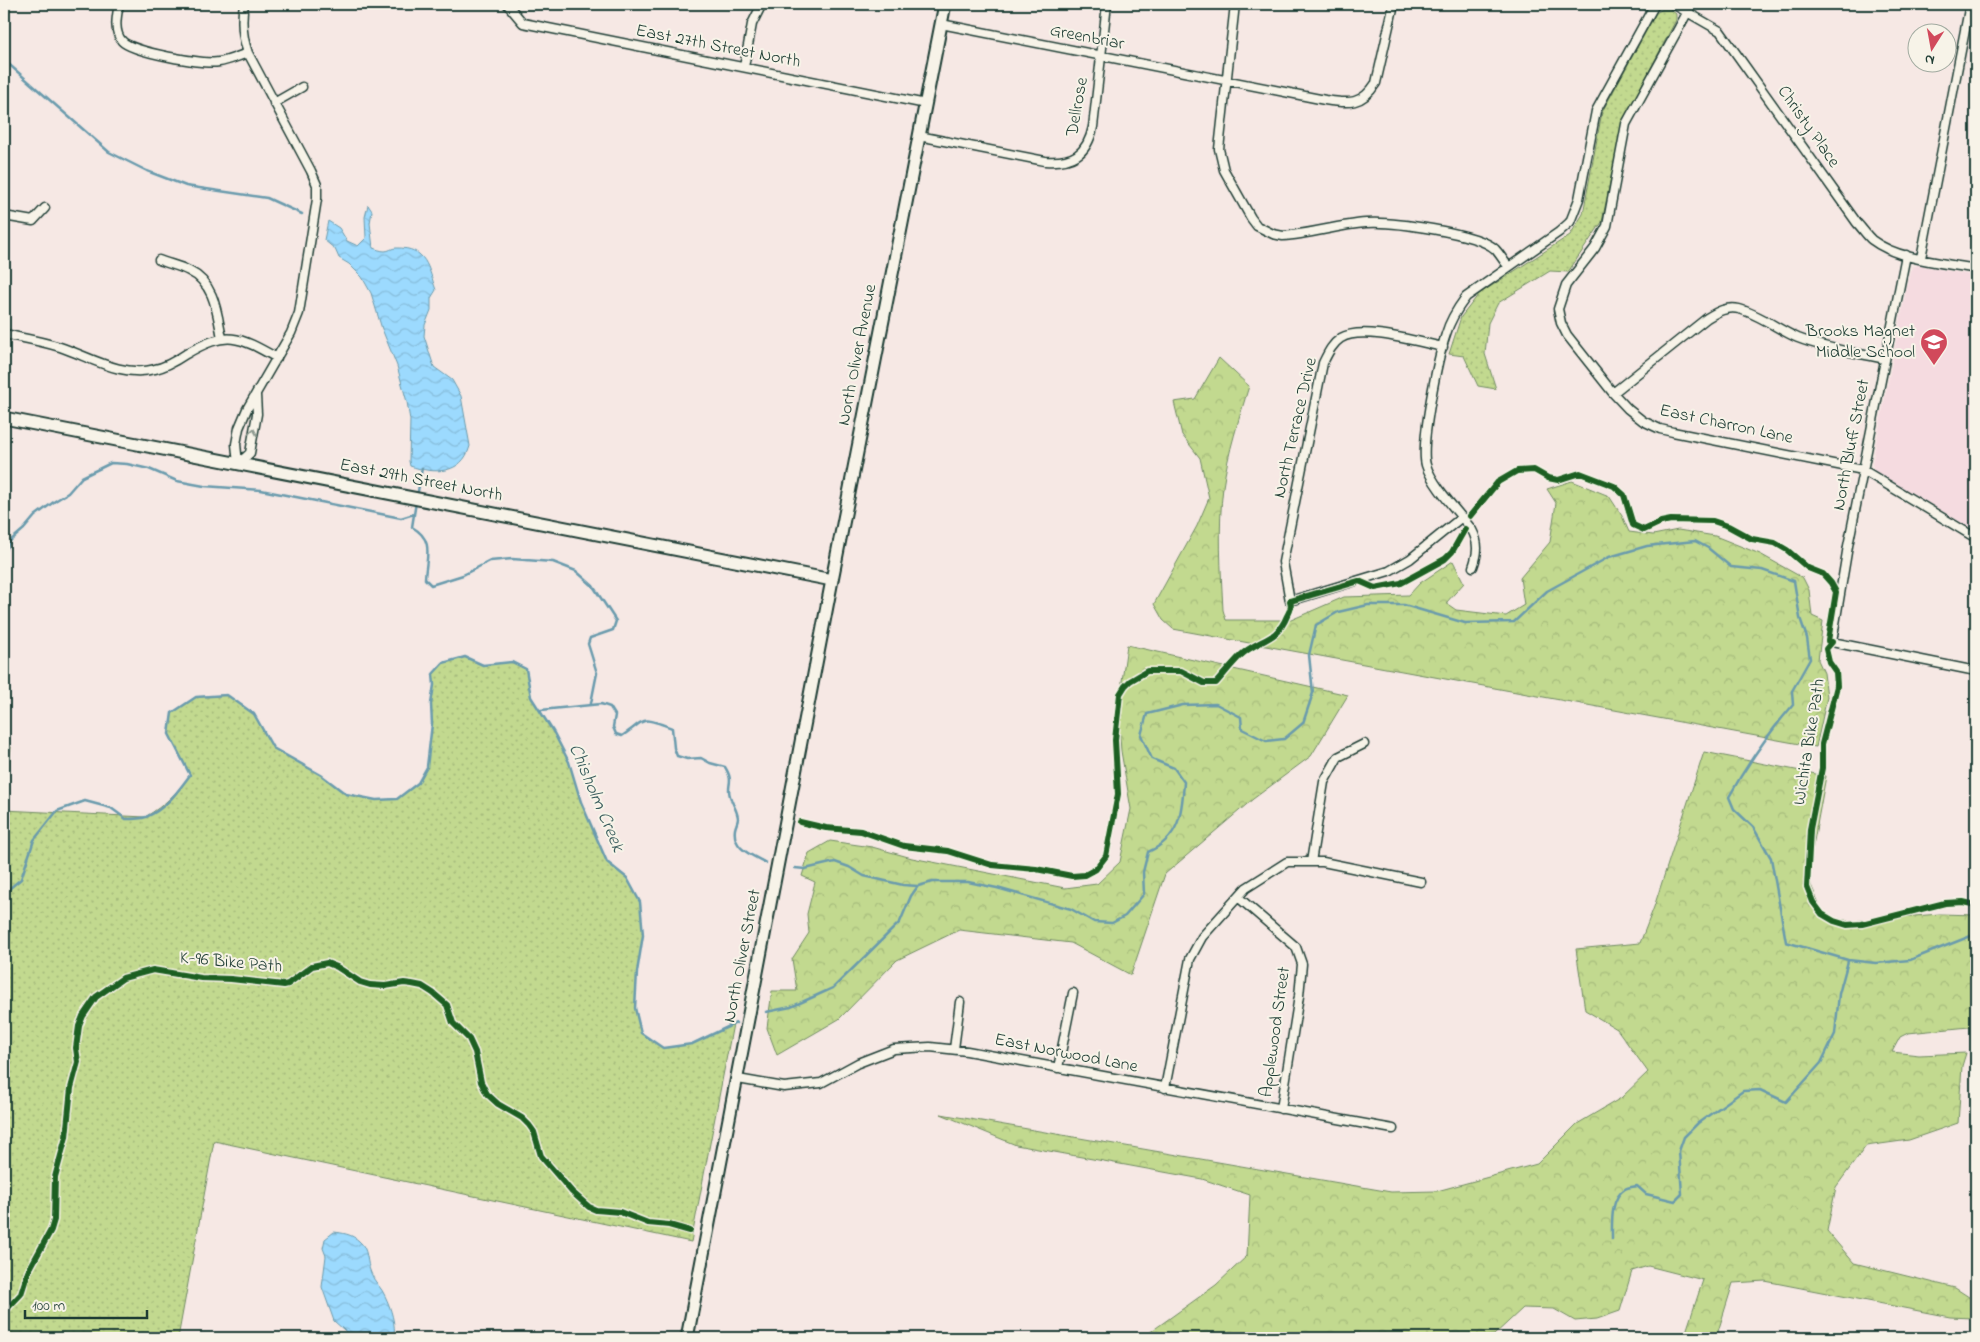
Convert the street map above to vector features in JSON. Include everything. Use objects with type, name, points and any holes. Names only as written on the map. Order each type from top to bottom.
[{"type":"main road","points":[[919,136],[945,4]]},
{"type":"main road","name":"North Oliver Avenue","points":[[832,580],[919,136]]},
{"type":"main road","name":"East 29th Street North","points":[[4,418],[832,580]]},
{"type":"main road","name":"North Oliver Street","points":[[687,1338],[832,580]]},
{"type":"street","points":[[119,4],[117,30],[122,41],[133,48],[187,60],[218,63],[248,53]]},
{"type":"street","points":[[238,464],[236,450],[239,428],[260,384],[278,358],[299,313],[317,199],[317,185],[311,171],[248,53],[243,39],[242,17],[244,4]]},
{"type":"street","points":[[744,67],[752,24],[762,4]]},
{"type":"street","name":"Dellrose","points":[[919,136],[1045,161],[1061,162],[1074,157],[1085,149],[1091,137],[1107,4]]},
{"type":"street","points":[[1235,4],[1219,149],[1224,170],[1250,218],[1257,226],[1273,234],[1283,236],[1367,223],[1402,225],[1468,237],[1484,242],[1495,249],[1509,268]]},
{"type":"street","name":"Greenbriar","points":[[941,24],[1325,100],[1352,102],[1369,94],[1376,83],[1394,4]]},
{"type":"street","points":[[1473,567],[1478,553],[1477,539],[1434,480],[1426,466],[1424,453],[1446,334],[1455,312],[1466,297],[1509,268],[1570,222],[1579,199],[1596,111],[1655,4]]},
{"type":"street","name":"Christy Place","points":[[1673,4],[1720,31],[1857,223],[1872,240],[1887,249],[1906,255]]},
{"type":"street","points":[[1688,12],[1692,4]]},
{"type":"street","points":[[1921,258],[1970,4]]},
{"type":"street","name":"East 27th Street North","points":[[508,7],[523,23],[926,104]]},
{"type":"street","name":"East Charron Lane","points":[[1688,12],[1626,124],[1607,226],[1595,248],[1566,285],[1558,309],[1561,323],[1567,335],[1613,394],[1643,421],[1660,429],[1863,470],[1976,538]]},
{"type":"street","points":[[274,103],[302,87]]},
{"type":"street","points":[[4,216],[32,221],[45,208]]},
{"type":"street","points":[[1906,255],[1976,269]]},
{"type":"street","name":"North Bluff Street","points":[[1906,255],[1848,546],[1832,642],[1976,671]]},
{"type":"street","points":[[159,260],[189,271],[202,280],[212,294],[222,338]]},
{"type":"street","points":[[1613,394],[1707,318],[1729,308],[1750,313],[1800,339],[1885,359]]},
{"type":"street","name":"North Terrace Drive","points":[[1443,346],[1369,332],[1356,333],[1342,338],[1331,348],[1323,363],[1283,562],[1290,601],[1389,571],[1410,559],[1462,517]]},
{"type":"street","points":[[4,334],[61,348],[117,369],[137,371],[155,370],[206,343],[222,338],[248,342],[278,358]]},
{"type":"street","points":[[238,464],[250,453],[257,414],[256,394]]},
{"type":"street","points":[[1311,862],[1324,782],[1338,756],[1364,744]]},
{"type":"street","points":[[1166,1088],[1190,959],[1202,938],[1246,888],[1287,862],[1323,862],[1421,882]]},
{"type":"street","name":"Applewood Street","points":[[1238,897],[1296,948],[1302,964],[1299,996],[1281,1109]]},
{"type":"street","points":[[1058,1068],[1073,993]]},
{"type":"street","points":[[954,1050],[960,1002]]},
{"type":"street","name":"East Norwood Lane","points":[[738,1079],[784,1087],[821,1082],[858,1063],[894,1049],[930,1047],[1058,1068],[1393,1129]]},
{"type":"shaded area","name":"Brooks Magnet Middle School","points":[[1918,265],[1976,276],[1976,531],[1875,471],[1872,464],[1910,271]]},
{"type":"green space","points":[[1663,9],[1670,9],[1676,14],[1676,20],[1622,123],[1602,222],[1568,272],[1550,271],[1498,303],[1488,323],[1485,354],[1496,389],[1478,386],[1464,356],[1449,354],[1461,317],[1479,294],[1570,235],[1583,214],[1602,112],[1656,13]]},
{"type":"green space","points":[[1219,358],[1249,386],[1234,436],[1221,502],[1221,564],[1223,610],[1226,620],[1291,620],[1344,597],[1409,595],[1420,583],[1453,561],[1464,583],[1446,603],[1456,610],[1506,616],[1524,605],[1520,578],[1550,542],[1556,503],[1547,489],[1572,481],[1609,496],[1622,516],[1629,532],[1653,535],[1678,530],[1715,536],[1760,554],[1803,578],[1809,590],[1812,616],[1823,621],[1818,660],[1824,673],[1827,697],[1816,747],[1173,629],[1163,620],[1154,604],[1197,526],[1209,498],[1200,458],[1182,435],[1174,402],[1195,399]]},
{"type":"green space","points":[[1127,645],[1348,695],[1311,756],[1253,799],[1165,874],[1131,975],[1071,943],[959,930],[897,960],[839,1019],[777,1055],[767,1028],[772,991],[797,991],[792,959],[809,933],[807,914],[815,882],[802,876],[809,853],[830,841],[872,847],[912,858],[1065,888],[1097,884],[1120,862],[1131,809],[1121,751],[1118,710]]},
{"type":"green space","points":[[465,657],[483,665],[512,662],[526,669],[531,697],[554,733],[569,762],[581,802],[607,862],[627,878],[640,902],[643,935],[637,972],[635,1008],[641,1033],[663,1048],[692,1044],[733,1024],[691,1242],[214,1141],[178,1338],[4,1338],[4,810],[145,817],[170,798],[190,775],[169,734],[172,713],[196,697],[227,695],[254,714],[273,748],[321,775],[345,794],[376,800],[397,799],[418,783],[427,767],[432,724],[433,674],[443,663]]},
{"type":"green space","points":[[4,745],[11,747],[4,810]]},
{"type":"green space","points":[[1704,752],[1826,776],[1809,868],[1811,885],[1821,908],[1833,918],[1851,921],[1940,914],[1976,915],[1976,1031],[1969,1027],[1908,1033],[1900,1037],[1892,1052],[1919,1055],[1966,1053],[1962,1066],[1958,1123],[1909,1140],[1866,1146],[1836,1187],[1827,1231],[1854,1263],[1955,1288],[1972,1299],[1972,1318],[1950,1317],[1765,1281],[1733,1283],[1716,1338],[1684,1338],[1703,1280],[1648,1266],[1632,1271],[1620,1311],[1597,1319],[1575,1321],[1554,1309],[1523,1308],[1494,1335],[1469,1338],[1142,1338],[1216,1285],[1247,1256],[1250,1195],[1202,1179],[1016,1145],[941,1114],[1391,1192],[1437,1191],[1537,1164],[1577,1124],[1621,1098],[1648,1072],[1617,1029],[1585,1010],[1576,949],[1640,943],[1654,907]]},
{"type":"water","points":[[368,205],[372,211],[370,223],[373,248],[383,251],[396,248],[406,249],[420,255],[425,260],[436,290],[431,298],[431,310],[425,325],[424,336],[434,367],[452,380],[461,396],[470,446],[461,462],[446,470],[419,469],[410,466],[410,420],[407,402],[397,366],[382,329],[371,293],[362,277],[349,264],[339,258],[335,249],[324,240],[328,221],[339,228],[347,241],[358,246],[366,238],[365,217]]},
{"type":"water","points":[[334,1232],[347,1234],[362,1244],[372,1276],[384,1293],[391,1311],[394,1322],[394,1338],[353,1338],[334,1321],[322,1287],[326,1256],[323,1248],[325,1239]]},
{"type":"waterway","points":[[4,60],[109,152],[147,171],[186,186],[267,198],[302,214]]},
{"type":"waterway","points":[[4,554],[10,541],[35,516],[68,493],[82,477],[111,463],[127,464],[149,469],[177,481],[204,486],[261,490],[401,518],[414,514]]},
{"type":"waterway","points":[[417,497],[422,468]]},
{"type":"waterway","points":[[416,502],[412,527],[419,532],[426,543],[428,550],[425,579],[431,585],[463,575],[490,561],[512,559],[553,562],[576,571],[593,586],[616,621],[613,630],[590,638],[588,644],[597,673],[591,703]]},
{"type":"waterway","points":[[766,1012],[791,1007],[833,988],[900,922],[911,896],[918,886],[933,882],[968,882],[997,888],[1071,909],[1094,922],[1112,923],[1125,916],[1144,894],[1143,872],[1148,852],[1167,840],[1173,832],[1182,804],[1184,782],[1174,768],[1152,759],[1141,735],[1147,714],[1183,705],[1216,704],[1241,717],[1242,729],[1266,741],[1284,739],[1303,723],[1313,693],[1309,655],[1316,625],[1338,612],[1368,605],[1404,605],[1465,623],[1514,622],[1547,591],[1609,557],[1647,546],[1695,541],[1708,548],[1731,567],[1762,570],[1794,581],[1800,618],[1807,638],[1810,659],[1792,691],[1793,705],[1758,750],[1729,797],[1734,809],[1753,827],[1771,858],[1786,942],[1848,960],[1876,963],[1910,960],[1976,934]]},
{"type":"waterway","name":"Chisholm Creek","points":[[4,893],[21,879],[34,840],[57,811],[85,801],[111,808],[126,819],[139,819],[153,814],[171,799],[190,775],[169,734],[172,713],[196,697],[227,695],[254,714],[273,748],[321,775],[346,794],[376,800],[397,799],[418,783],[427,767],[432,724],[433,674],[443,663],[465,657],[483,665],[512,662],[526,669],[531,697],[554,733],[569,762],[581,802],[607,862],[627,878],[640,902],[643,935],[637,972],[635,1008],[641,1033],[663,1048],[692,1044],[736,1023]]},
{"type":"waterway","points":[[541,710],[601,704],[610,707],[615,715],[613,727],[616,734],[622,736],[645,721],[655,722],[672,728],[674,748],[677,756],[687,759],[701,758],[710,763],[725,767],[730,780],[730,796],[738,818],[735,829],[737,842],[749,854],[766,863]]},
{"type":"waterway","points":[[795,868],[805,869],[835,862],[849,867],[864,876],[903,885],[918,886]]},
{"type":"waterway","points":[[1612,1239],[1614,1205],[1620,1193],[1625,1189],[1637,1186],[1646,1194],[1675,1201],[1682,1194],[1679,1151],[1684,1137],[1698,1123],[1743,1091],[1760,1090],[1786,1102],[1821,1063],[1835,1034],[1839,994],[1848,961]]},
{"type":"cycle path","name":"Wichita Bike Path","points":[[1470,516],[1498,482],[1517,471],[1534,470],[1548,478],[1558,480],[1580,473],[1614,486],[1624,495],[1633,525],[1644,530],[1661,522],[1671,520],[1713,521],[1728,526],[1752,539],[1775,543],[1787,550],[1808,568],[1823,574],[1836,592],[1828,641],[1832,642],[1826,649],[1829,662],[1836,672],[1837,686],[1822,744],[1822,768],[1810,829],[1807,887],[1813,902],[1822,914],[1834,921],[1847,925],[1862,924],[1945,903],[1963,902],[1976,905]]},
{"type":"cycle path","points":[[800,822],[826,828],[861,831],[904,846],[948,851],[992,865],[1036,869],[1072,876],[1085,875],[1096,869],[1106,856],[1118,794],[1115,740],[1120,694],[1130,681],[1147,671],[1181,671],[1204,683],[1216,683],[1247,650],[1278,631],[1290,610],[1290,601],[1359,581],[1375,588],[1401,583],[1445,559],[1452,552],[1465,529]]},
{"type":"cycle path","name":"K-96 Bike Path","points":[[4,1312],[21,1294],[28,1272],[51,1230],[54,1220],[55,1177],[66,1137],[71,1088],[78,1062],[76,1048],[79,1026],[83,1016],[96,997],[123,978],[153,970],[201,978],[231,979],[284,985],[312,966],[327,963],[337,967],[360,982],[370,985],[385,986],[404,983],[422,986],[447,1005],[453,1023],[469,1039],[475,1052],[481,1082],[487,1094],[498,1104],[522,1118],[529,1125],[534,1132],[541,1156],[572,1192],[589,1207],[596,1210],[620,1212],[648,1223],[669,1225],[690,1231]]},
{"type":"place","name":"Brooks Magnet Middle School","points":[[1934,366]]}]
